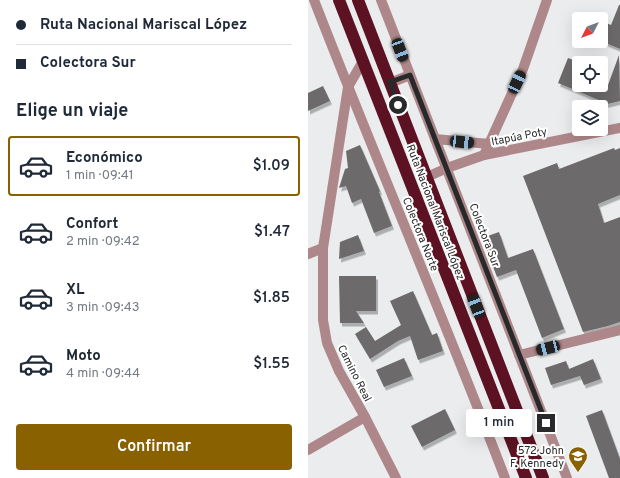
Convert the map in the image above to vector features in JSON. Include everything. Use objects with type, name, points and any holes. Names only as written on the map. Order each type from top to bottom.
[{"type":"highway","name":"Ruta Nacional Mariscal López","points":[[339,0],[526,478]]},
{"type":"highway","name":"Ruta Nacional Mariscal López","points":[[358,0],[543,478]]},
{"type":"street","name":"Colectora Norte","points":[[314,0],[462,366],[505,478]]},
{"type":"street","name":"Colectora Sur","points":[[381,0],[567,478]]},
{"type":"street","points":[[484,155],[523,69],[547,0]]},
{"type":"street","name":"Camino Real","points":[[363,61],[348,87],[323,248],[323,320],[327,343],[339,371],[365,417],[396,478]]},
{"type":"street","points":[[390,82],[410,75]]},
{"type":"street","name":"Itapúa Poty","points":[[426,177],[484,155],[620,128]]},
{"type":"street","points":[[435,139],[489,144]]},
{"type":"street","points":[[308,254],[323,248]]},
{"type":"street","points":[[519,355],[620,330]]},
{"type":"street","points":[[308,450],[365,417]]},
{"type":"building","points":[[620,5],[620,49],[608,44],[608,24],[611,25]]},
{"type":"building","points":[[619,55],[620,101],[608,104],[608,100],[599,100],[580,92],[608,92],[608,85]]},
{"type":"building","points":[[568,58],[572,59],[572,89],[558,83]]},
{"type":"building","points":[[323,86],[330,101],[308,111],[308,93]]},
{"type":"building","points":[[360,145],[380,191],[379,192],[392,226],[374,233],[361,199],[352,203],[346,186],[339,188],[345,169],[348,168],[346,151]]},
{"type":"building","points":[[614,148],[615,150],[620,148],[620,195],[598,204],[604,223],[620,217],[620,322],[583,332],[523,176],[557,163],[559,169]]},
{"type":"building","points":[[499,232],[508,258],[533,249],[564,329],[542,338],[516,270],[497,277],[482,238]]},
{"type":"building","points":[[358,235],[364,251],[339,259],[340,242]]},
{"type":"building","points":[[339,276],[376,276],[376,311],[356,311],[364,323],[340,323]]},
{"type":"building","points":[[413,291],[432,335],[437,333],[443,351],[418,360],[410,336],[398,341],[370,359],[355,334],[366,327],[375,341],[401,325],[390,301]]},
{"type":"building","points":[[404,358],[412,376],[384,387],[376,370]]},
{"type":"building","points":[[593,359],[601,379],[584,385],[580,376],[551,385],[545,368],[566,361],[569,369]]},
{"type":"building","points":[[445,409],[455,430],[422,447],[411,426]]},
{"type":"building","points":[[602,410],[620,459],[620,478],[609,478],[586,416]]},
{"type":"place","name":"572 John F. Kennedy","points":[[578,473]]},
{"type":"route","points":[[398,105],[390,82],[410,75],[546,423]]}]
